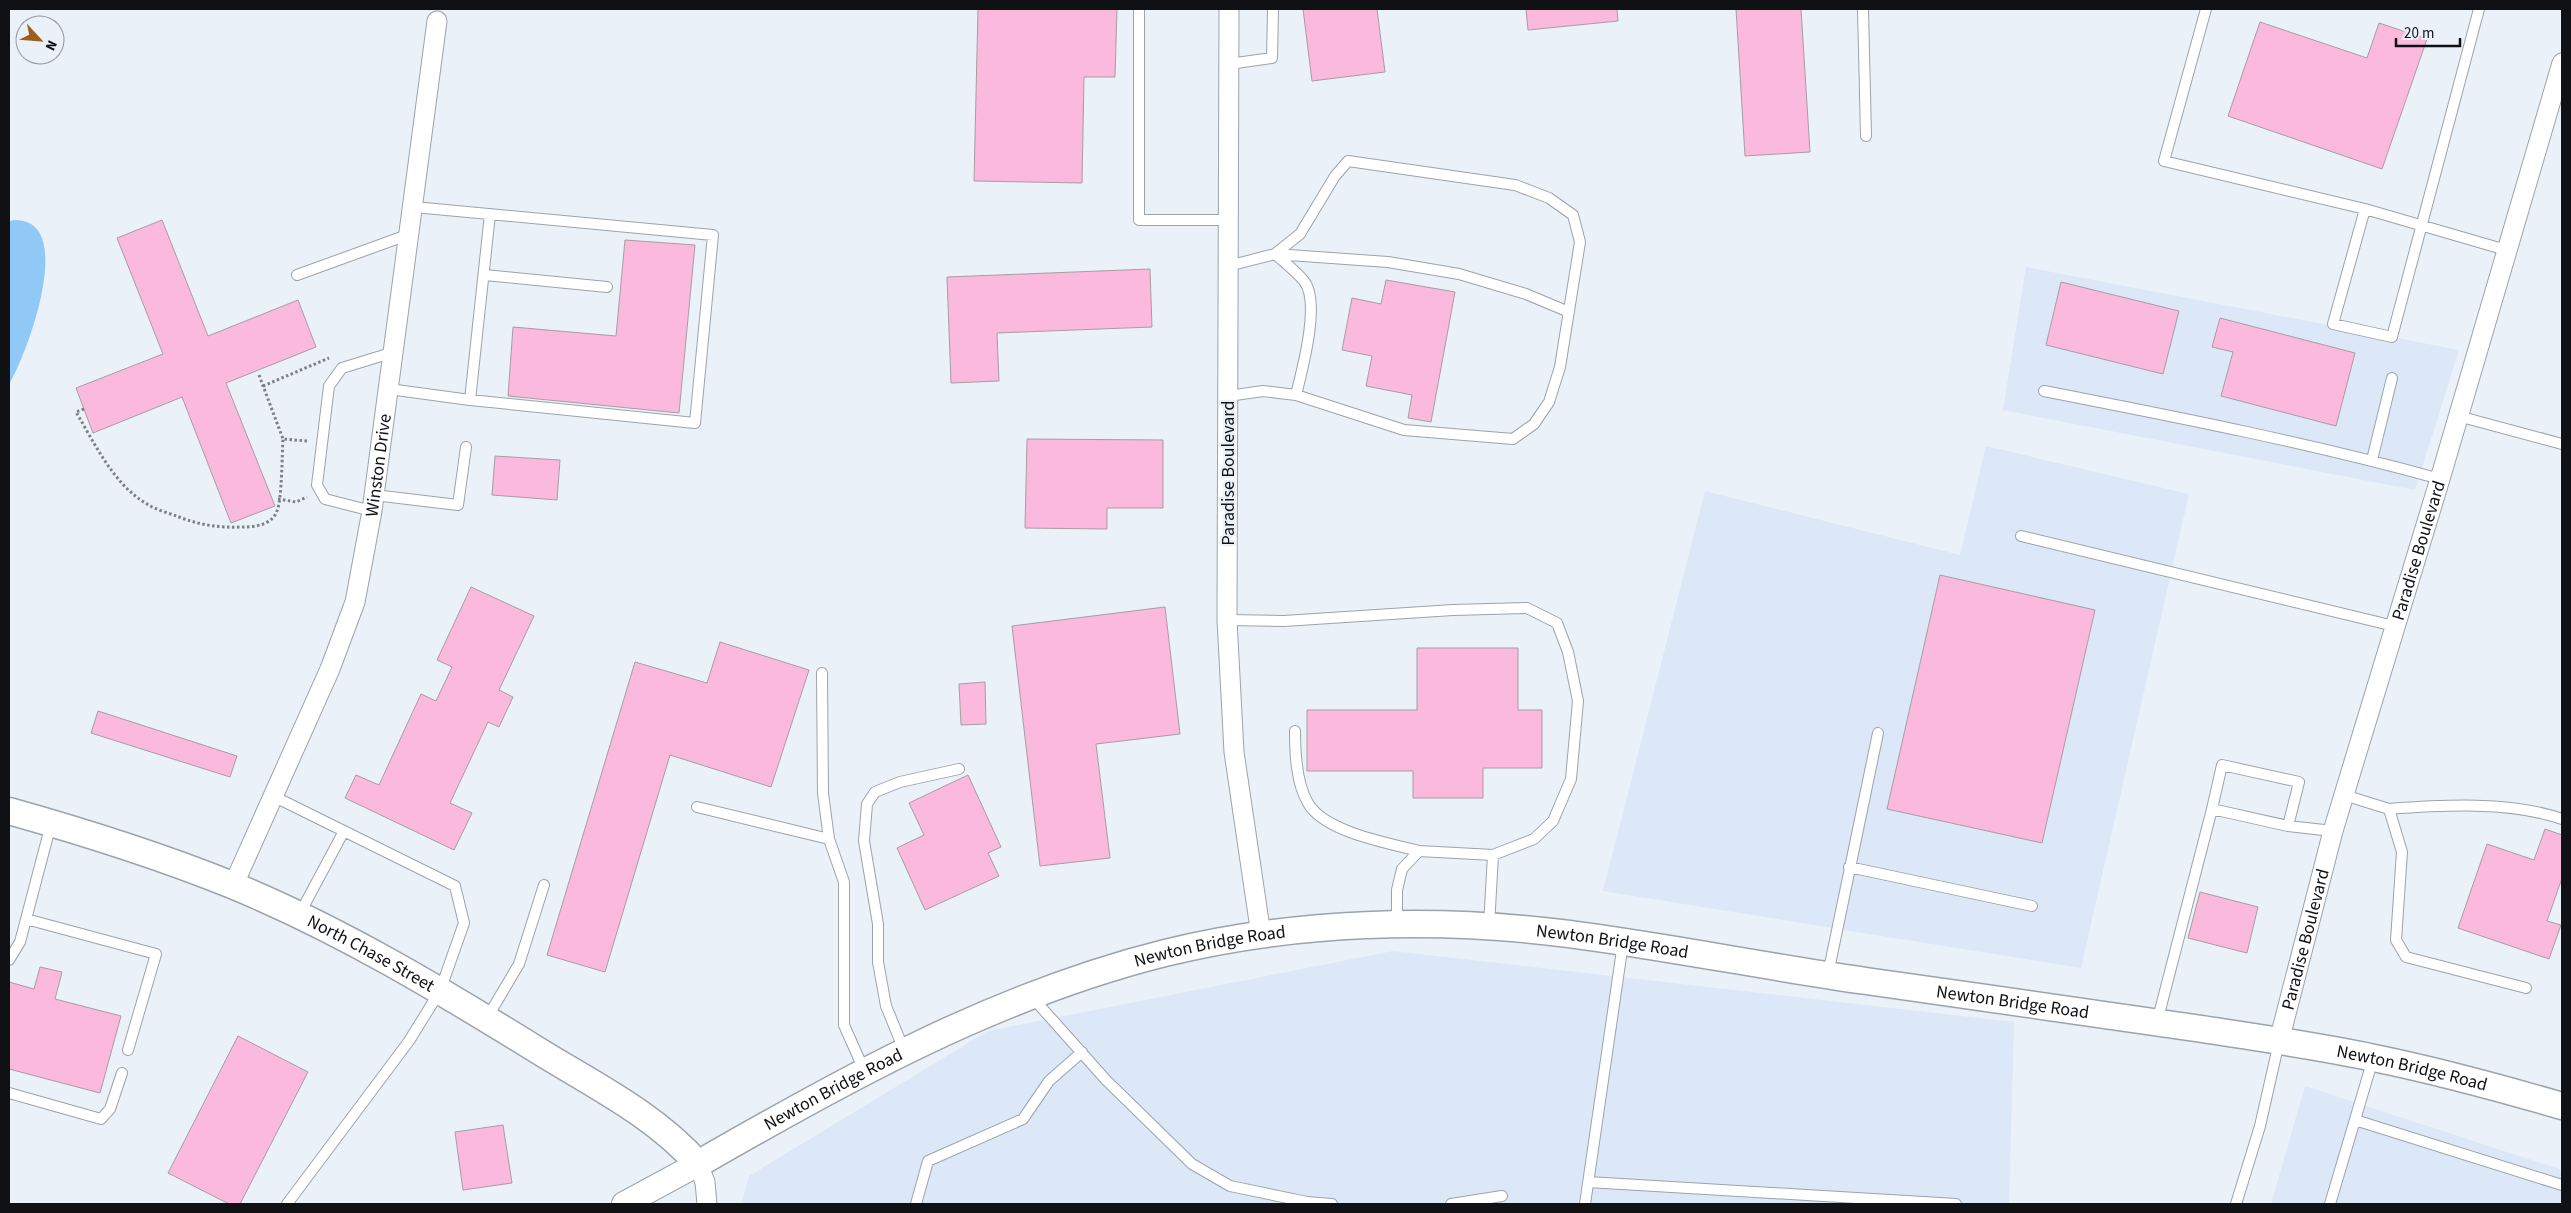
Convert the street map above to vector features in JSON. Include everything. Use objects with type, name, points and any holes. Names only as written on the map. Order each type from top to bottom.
[{"type":"main road","name":"North Chase Street","points":[[9,811],[160,858],[233,886],[298,916],[440,991],[487,1019],[660,1128],[683,1147],[698,1164]]},
{"type":"main road","name":"Newton Bridge Road","points":[[698,1164],[904,1050],[977,1016],[1031,995],[1165,953],[1261,934],[1398,925],[1489,927],[1566,934],[1828,976],[2157,1022],[2373,1058],[2562,1106]]},
{"type":"street","name":"Paradise Boulevard","points":[[1229,9],[1227,620],[1234,752],[1261,934]]},
{"type":"street","name":"Winston Drive","points":[[233,886],[344,636],[363,565],[414,207],[437,21]]},
{"type":"street","name":"Paradise Boulevard","points":[[2279,1041],[2333,831],[2440,478],[2562,63]]},
{"type":"street","points":[[624,1204],[698,1164],[705,1182],[707,1204]]},
{"type":"lane","points":[[1140,9],[1139,220],[1228,220]]},
{"type":"lane","points":[[1229,64],[1272,58],[1273,9]]},
{"type":"lane","points":[[1863,9],[1866,136]]},
{"type":"lane","points":[[2206,9],[2164,161],[2365,209],[2506,250]]},
{"type":"lane","points":[[2365,209],[2333,324],[2392,337],[2420,224],[2479,9]]},
{"type":"lane","points":[[1228,396],[1263,391],[1296,395],[1404,430],[1514,439],[1534,424],[1549,402],[1560,367],[1580,242],[1573,215],[1549,198],[1515,185],[1348,161],[1335,176],[1300,234],[1275,254]]},
{"type":"lane","points":[[389,389],[470,400],[695,423],[713,235],[414,207]]},
{"type":"lane","points":[[470,400],[485,275],[490,214]]},
{"type":"lane","points":[[298,276],[410,234]]},
{"type":"lane","points":[[1275,254],[1305,282],[1309,296],[1311,329],[1296,395]]},
{"type":"lane","points":[[1228,266],[1275,254],[1388,262],[1459,274],[1526,294],[1569,312]]},
{"type":"lane","points":[[485,275],[606,287]]},
{"type":"lane","points":[[394,352],[345,367],[329,386],[317,485],[323,495],[373,503],[458,505],[466,447]]},
{"type":"lane","points":[[2372,460],[2392,378]]},
{"type":"lane","points":[[2044,391],[2190,419],[2372,460],[2440,478]]},
{"type":"lane","points":[[2458,416],[2562,444]]},
{"type":"lane","points":[[2021,536],[2394,626]]},
{"type":"lane","points":[[1227,620],[1284,621],[1453,610],[1527,608],[1557,623],[1568,652],[1578,701],[1571,779],[1553,821],[1534,839],[1493,855],[1419,851],[1330,824],[1308,803],[1295,762],[1295,731]]},
{"type":"lane","points":[[822,673],[823,793],[829,839],[844,882],[844,1026],[865,1071]]},
{"type":"lane","points":[[1828,976],[1878,733]]},
{"type":"lane","points":[[2157,1022],[2222,765],[2299,782],[2288,826]]},
{"type":"lane","points":[[904,1050],[886,1006],[878,962],[878,924],[864,841],[867,804],[875,792],[900,782],[960,769]]},
{"type":"lane","points":[[2344,795],[2389,809],[2448,805],[2541,811],[2562,819]]},
{"type":"lane","points":[[273,796],[455,886],[464,923],[440,991],[409,1041],[287,1204]]},
{"type":"lane","points":[[697,807],[829,839]]},
{"type":"lane","points":[[2212,809],[2288,826],[2333,831]]},
{"type":"lane","points":[[2389,809],[2402,852],[2396,940],[2406,956],[2526,988]]},
{"type":"lane","points":[[9,960],[20,942],[52,823]]},
{"type":"lane","points":[[298,916],[344,831]]},
{"type":"lane","points":[[1398,925],[1397,890],[1402,869],[1419,851]]},
{"type":"lane","points":[[1489,927],[1493,855]]},
{"type":"lane","points":[[1849,867],[2032,906]]},
{"type":"lane","points":[[487,1019],[518,964],[544,885]]},
{"type":"lane","points":[[26,919],[156,954],[128,1050]]},
{"type":"lane","points":[[1585,1204],[1623,942]]},
{"type":"lane","points":[[1031,995],[1106,1080],[1192,1164],[1230,1186],[1307,1202],[1332,1204]]},
{"type":"lane","points":[[2236,1204],[2260,1126],[2279,1041]]},
{"type":"lane","points":[[916,1204],[928,1161],[1024,1119],[1049,1081],[1082,1052]]},
{"type":"lane","points":[[2330,1204],[2373,1058]]},
{"type":"lane","points":[[9,1092],[101,1119],[110,1109],[122,1073]]},
{"type":"lane","points":[[2355,1120],[2562,1185]]},
{"type":"lane","points":[[1588,1182],[1956,1204]]},
{"type":"lane","points":[[1451,1204],[1502,1196]]},
{"type":"path","points":[[263,386],[342,353],[345,367]]},
{"type":"path","points":[[84,409],[76,412],[98,450],[124,485],[148,505],[194,522],[220,528],[256,527],[270,520],[278,510],[283,439],[259,375]]},
{"type":"path","points":[[283,439],[322,442]]},
{"type":"path","points":[[278,499],[296,502],[323,495]]},
{"type":"shaded area","points":[[2026,267],[2459,350],[2415,490],[2003,410]]},
{"type":"shaded area","points":[[1986,446],[2189,494],[2081,968],[1603,891],[1705,491],[1960,555]]},
{"type":"shaded area","points":[[1393,951],[2014,1022],[2009,1204],[741,1204],[749,1176],[988,1031]]},
{"type":"shaded area","points":[[2305,1086],[2562,1170],[2562,1204],[2271,1204]]},
{"type":"water","points":[[15,220],[34,226],[43,242],[45,265],[42,292],[35,320],[26,347],[9,384],[9,221]]},
{"type":"building","points":[[978,9],[1117,9],[1115,77],[1084,77],[1082,183],[974,181]]},
{"type":"building","points":[[1303,9],[1377,9],[1385,72],[1312,81]]},
{"type":"building","points":[[1526,9],[1617,9],[1618,21],[1528,30]]},
{"type":"building","points":[[1736,9],[1801,9],[1810,152],[1745,156]]},
{"type":"building","points":[[2260,22],[2367,58],[2379,23],[2427,39],[2382,169],[2228,116]]},
{"type":"building","points":[[162,220],[208,336],[298,300],[316,347],[226,383],[275,506],[231,523],[182,397],[93,433],[76,388],[163,354],[117,238]]},
{"type":"building","points":[[625,240],[695,245],[679,413],[508,396],[513,327],[616,336]]},
{"type":"building","points":[[1150,269],[1152,327],[997,333],[999,381],[951,383],[947,277]]},
{"type":"building","points":[[1386,280],[1455,292],[1431,422],[1408,418],[1412,395],[1366,386],[1372,356],[1342,350],[1352,298],[1381,304]]},
{"type":"building","points":[[2061,282],[2179,311],[2163,374],[2046,345]]},
{"type":"building","points":[[2220,318],[2355,353],[2336,426],[2221,396],[2233,352],[2212,347]]},
{"type":"building","points":[[1027,439],[1163,440],[1163,508],[1107,508],[1107,529],[1025,528]]},
{"type":"building","points":[[495,456],[560,460],[557,500],[492,495]]},
{"type":"building","points":[[1940,575],[2095,610],[2042,843],[1887,809]]},
{"type":"building","points":[[471,587],[534,616],[499,690],[513,697],[499,727],[488,722],[450,803],[472,813],[454,850],[345,798],[356,775],[379,785],[421,694],[436,701],[452,667],[437,660]]},
{"type":"building","points":[[1165,607],[1180,734],[1096,744],[1110,858],[1040,866],[1012,626]]},
{"type":"building","points":[[720,642],[809,670],[771,787],[670,755],[605,972],[547,955],[635,662],[707,683]]},
{"type":"building","points":[[1417,648],[1518,648],[1518,710],[1542,710],[1542,768],[1483,768],[1483,798],[1413,798],[1413,771],[1307,771],[1307,710],[1417,710]]},
{"type":"building","points":[[985,682],[986,724],[961,725],[959,684]]},
{"type":"building","points":[[98,711],[237,756],[230,777],[91,733]]},
{"type":"building","points":[[968,775],[1001,847],[988,853],[999,876],[925,910],[897,848],[924,835],[909,803]]},
{"type":"building","points":[[2545,829],[2562,835],[2562,878],[2547,921],[2561,925],[2549,959],[2458,928],[2487,844],[2534,860]]},
{"type":"building","points":[[2200,892],[2258,907],[2247,953],[2188,938]]},
{"type":"building","points":[[40,967],[62,972],[55,999],[121,1016],[100,1093],[9,1069],[9,982],[34,989]]},
{"type":"building","points":[[238,1036],[308,1072],[240,1204],[229,1204],[168,1173]]},
{"type":"building","points":[[503,1125],[512,1183],[463,1190],[455,1132]]}]
